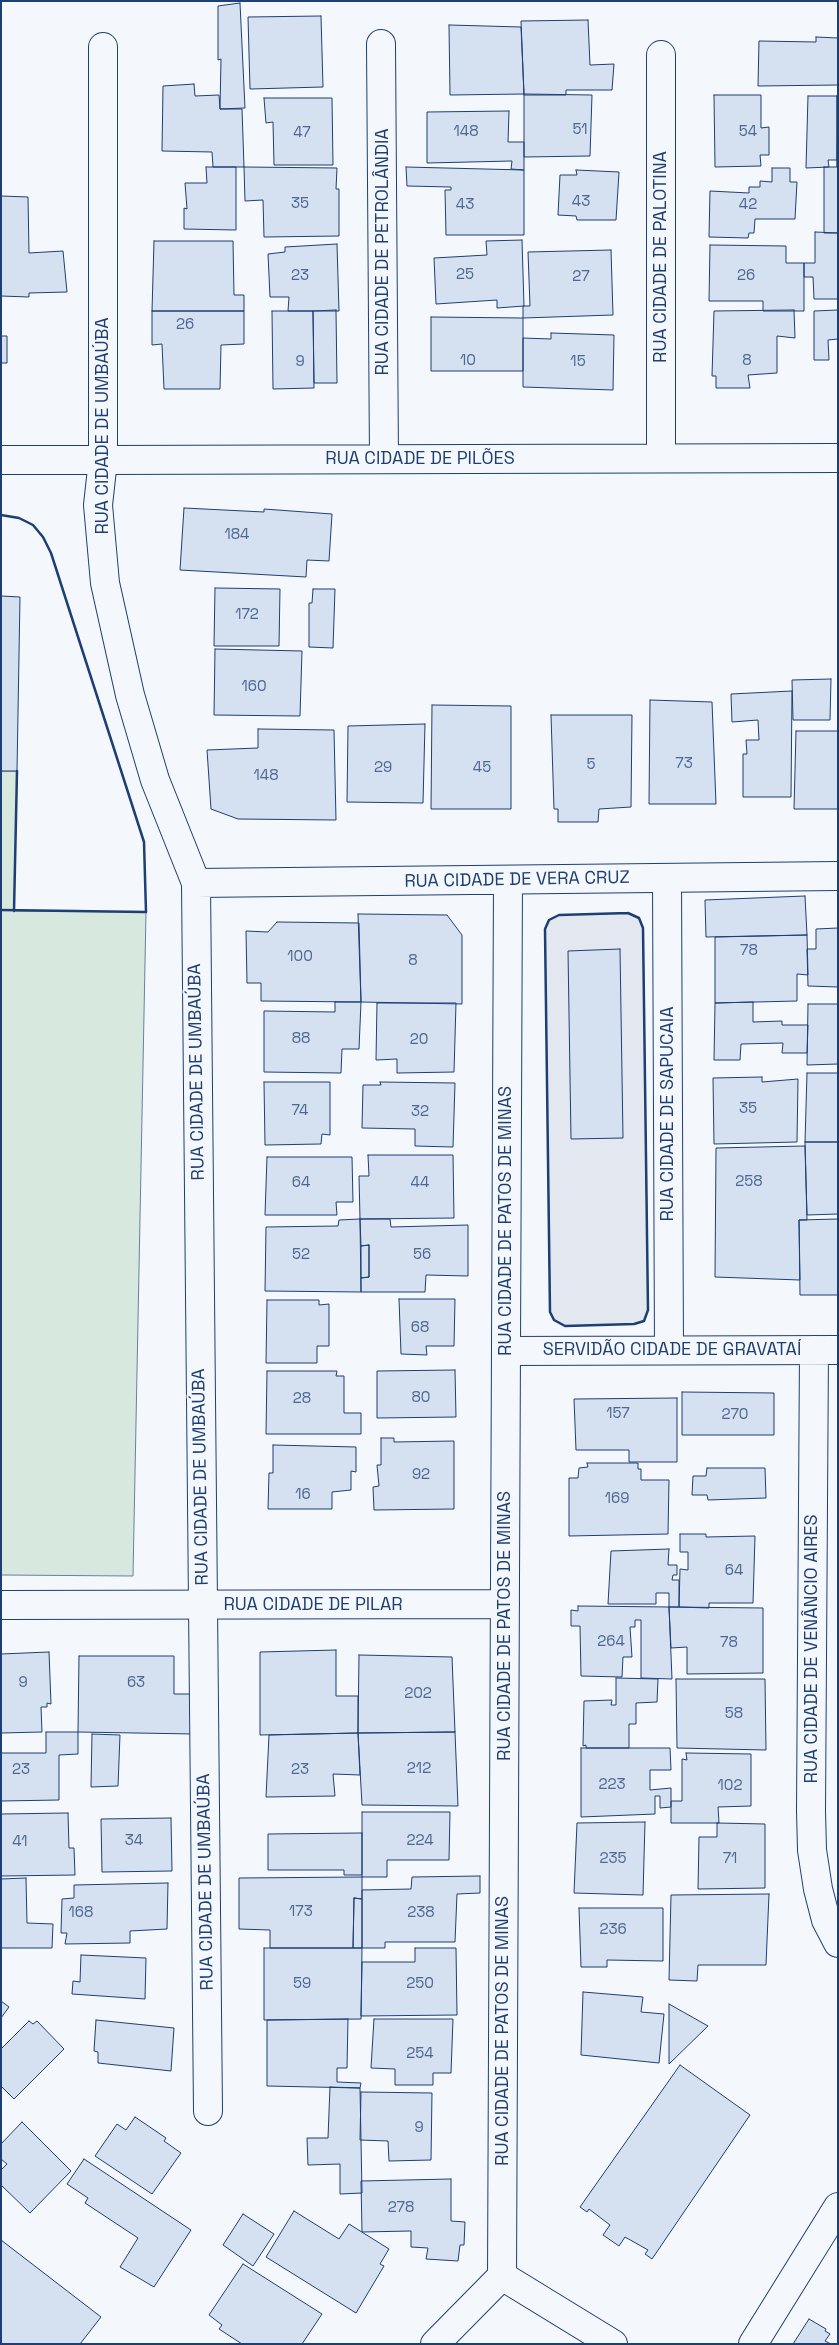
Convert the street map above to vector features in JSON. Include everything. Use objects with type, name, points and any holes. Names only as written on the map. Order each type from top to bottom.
[{"type":"street","name":"RUA CIDADE DE PETROLÂNDIA","points":[[381,44],[384,459]]},
{"type":"street","name":"RUA CIDADE DE UMBAÚBA","points":[[103,47],[103,460],[98,505],[107,592],[130,695],[155,780],[196,883],[208,2110]]},
{"type":"street","name":"RUA CIDADE DE PALOTINA","points":[[661,55],[661,458]]},
{"type":"street","name":"RUA CIDADE DE PILÕES","points":[[1,460],[838,458]]},
{"type":"street","name":"RUA CIDADE DE VERA CRUZ","points":[[196,883],[838,876]]},
{"type":"street","name":"RUA CIDADE DE SAPUCAIA","points":[[667,878],[669,1350]]},
{"type":"street","name":"RUA CIDADE DE PATOS DE MINAS","points":[[502,2276],[508,880]]},
{"type":"street","name":"SERVIDÃO CIDADE DE GRAVATAÍ","points":[[506,1351],[826,1350]]},
{"type":"street","name":"RUA CIDADE DE VENÂNCIO AIRES","points":[[826,1350],[811,1831],[818,1889],[826,1920],[838,1943]]},
{"type":"street","name":"RUA CIDADE DE PILAR","points":[[1,1605],[505,1604]]},
{"type":"street","points":[[753,2344],[838,2207]]},
{"type":"street","points":[[435,2344],[502,2276],[613,2344]]},
{"type":"shaded area","points":[[1,771],[17,771],[14,911],[146,912],[133,1576],[1,1575]]},
{"type":"shaded area","points":[[628,913],[639,918],[643,928],[648,1310],[644,1321],[634,1324],[565,1326],[554,1320],[550,1312],[545,929],[549,920],[559,915]]},
{"type":"building","points":[[240,3],[245,108],[220,109],[221,59],[218,60],[218,6]]},
{"type":"building","points":[[321,16],[323,87],[250,89],[248,17]]},
{"type":"building","points":[[588,20],[590,65],[614,64],[612,90],[566,90],[566,95],[524,95],[521,21]]},
{"type":"building","points":[[449,25],[521,27],[524,94],[450,95]]},
{"type":"building","points":[[816,37],[838,38],[838,85],[758,86],[759,41],[816,42]]},
{"type":"building","points":[[194,84],[195,96],[219,95],[220,109],[242,109],[244,167],[213,167],[212,152],[162,151],[163,86]]},
{"type":"building","points":[[524,94],[592,95],[590,156],[524,157]]},
{"type":"building","points":[[714,95],[761,95],[761,128],[769,127],[769,155],[760,155],[761,166],[715,167]]},
{"type":"building","points":[[808,96],[837,96],[837,160],[828,160],[829,167],[806,168]]},
{"type":"building","points":[[837,96],[838,96],[837,167]]},
{"type":"building","points":[[264,98],[332,98],[333,165],[274,165],[273,122],[266,123]]},
{"type":"building","points":[[509,111],[508,142],[524,142],[524,170],[511,169],[512,161],[427,163],[427,112]]},
{"type":"building","points":[[206,167],[236,167],[236,230],[184,229],[184,208],[187,209],[185,183],[207,183]]},
{"type":"building","points":[[244,167],[337,168],[336,189],[339,189],[339,236],[264,237],[263,200],[245,201]]},
{"type":"building","points":[[406,167],[524,170],[524,235],[446,235],[445,190],[451,190],[451,187],[407,186]]},
{"type":"building","points":[[824,167],[838,167],[838,233],[824,233]]},
{"type":"building","points":[[772,168],[790,168],[790,182],[797,182],[795,219],[755,219],[754,233],[749,233],[748,238],[709,237],[710,191],[749,193],[749,187],[760,187],[760,181],[772,182]]},
{"type":"building","points":[[576,170],[619,172],[616,220],[577,220],[576,216],[558,215],[560,175],[577,175]]},
{"type":"building","points":[[1,196],[28,197],[29,253],[63,251],[67,292],[29,293],[29,297],[1,296]]},
{"type":"building","points":[[815,232],[838,233],[838,299],[814,299],[813,277],[804,277],[804,263],[815,263]]},
{"type":"building","points":[[522,240],[524,306],[497,308],[497,300],[436,304],[434,258],[487,255],[486,241]]},
{"type":"building","points":[[154,241],[233,241],[234,295],[244,295],[244,311],[152,311]]},
{"type":"building","points":[[337,244],[339,311],[288,311],[289,297],[270,297],[268,254],[285,252],[285,247]]},
{"type":"building","points":[[710,245],[786,246],[786,263],[804,263],[804,311],[763,311],[763,301],[709,301]]},
{"type":"building","points":[[611,250],[613,315],[523,318],[523,306],[530,306],[528,252]]},
{"type":"building","points":[[336,310],[337,383],[314,383],[313,311]]},
{"type":"building","points":[[794,310],[795,338],[777,336],[777,373],[748,375],[750,388],[716,388],[716,376],[712,376],[714,311]]},
{"type":"building","points":[[838,310],[838,339],[828,340],[829,360],[814,360],[814,311]]},
{"type":"building","points":[[152,311],[244,311],[244,344],[221,345],[220,389],[164,389],[162,344],[152,345]]},
{"type":"building","points":[[272,311],[313,311],[314,388],[273,389]]},
{"type":"building","points":[[431,317],[523,318],[523,371],[431,371]]},
{"type":"building","points":[[551,333],[614,335],[613,390],[523,387],[523,338],[551,339]]},
{"type":"building","points":[[1,336],[7,336],[7,363],[1,363]]},
{"type":"building","points":[[184,508],[264,512],[264,509],[332,514],[329,561],[307,560],[306,577],[180,570]]},
{"type":"building","points":[[215,588],[280,589],[279,646],[214,646]]},
{"type":"building","points":[[313,589],[335,589],[333,648],[309,647],[309,603],[312,603]]},
{"type":"building","points":[[1,596],[20,597],[17,771],[1,771]]},
{"type":"building","points":[[215,649],[302,651],[300,716],[214,715]]},
{"type":"building","points":[[831,679],[830,720],[793,720],[792,680]]},
{"type":"building","points":[[792,691],[791,797],[743,797],[743,754],[747,754],[746,740],[759,740],[758,720],[732,722],[731,694]]},
{"type":"building","points":[[650,700],[712,702],[716,804],[649,804]]},
{"type":"building","points":[[432,705],[511,706],[511,809],[431,809]]},
{"type":"building","points":[[551,715],[632,715],[631,807],[599,809],[598,822],[558,822],[558,809],[554,809]]},
{"type":"building","points":[[425,724],[423,803],[347,802],[348,726]]},
{"type":"building","points":[[258,729],[334,730],[336,820],[238,819],[211,809],[207,750],[258,748]]},
{"type":"building","points":[[796,731],[838,731],[838,809],[794,809]]},
{"type":"building","points":[[805,896],[807,935],[706,937],[705,900]]},
{"type":"building","points":[[358,914],[447,915],[462,935],[462,1004],[361,1002]]},
{"type":"building","points":[[277,922],[359,923],[361,1002],[261,1001],[261,983],[247,983],[246,931],[268,932]]},
{"type":"building","points":[[838,928],[838,987],[808,986],[807,949],[816,949],[816,929]]},
{"type":"building","points":[[807,935],[808,975],[797,974],[797,1001],[715,1003],[715,937]]},
{"type":"building","points":[[620,949],[623,1138],[571,1139],[568,951]]},
{"type":"building","points":[[335,1002],[361,1002],[359,1049],[342,1049],[341,1073],[264,1072],[264,1011],[335,1012]]},
{"type":"building","points":[[753,1002],[753,1022],[782,1021],[782,1025],[808,1025],[807,1053],[782,1053],[783,1043],[741,1044],[740,1060],[714,1060],[715,1003]]},
{"type":"building","points":[[377,1003],[456,1003],[454,1072],[397,1073],[397,1059],[376,1060]]},
{"type":"building","points":[[808,1004],[838,1004],[838,1064],[807,1065]]},
{"type":"building","points":[[807,1073],[838,1073],[838,1142],[805,1142]]},
{"type":"building","points":[[762,1077],[762,1082],[798,1079],[797,1142],[714,1144],[713,1078]]},
{"type":"building","points":[[264,1082],[330,1082],[330,1135],[322,1134],[321,1144],[265,1145]]},
{"type":"building","points":[[380,1082],[455,1083],[453,1147],[415,1146],[415,1129],[362,1128],[363,1085],[381,1085]]},
{"type":"building","points":[[805,1142],[838,1142],[838,1214],[807,1215]]},
{"type":"building","points":[[805,1146],[807,1220],[799,1220],[800,1280],[715,1277],[716,1148]]},
{"type":"building","points":[[368,1155],[453,1155],[454,1218],[360,1219],[359,1176],[369,1176]]},
{"type":"building","points":[[267,1157],[352,1157],[353,1202],[336,1202],[337,1215],[265,1215]]},
{"type":"building","points":[[360,1219],[361,1292],[265,1291],[266,1227],[338,1226],[339,1220]]},
{"type":"building","points":[[360,1219],[390,1219],[391,1227],[468,1225],[468,1276],[426,1275],[425,1292],[361,1292],[361,1278],[369,1277],[369,1245],[361,1246]]},
{"type":"building","points":[[838,1219],[838,1295],[800,1295],[799,1220]]},
{"type":"building","points":[[369,1245],[369,1277],[361,1278],[361,1246]]},
{"type":"building","points":[[399,1299],[455,1299],[454,1346],[426,1346],[427,1355],[401,1354]]},
{"type":"building","points":[[267,1300],[319,1300],[319,1305],[329,1304],[329,1346],[317,1346],[317,1363],[266,1363]]},
{"type":"building","points":[[455,1370],[456,1417],[377,1418],[377,1371]]},
{"type":"building","points":[[267,1371],[337,1371],[336,1376],[344,1376],[344,1413],[361,1413],[361,1434],[266,1434]]},
{"type":"building","points":[[682,1392],[774,1393],[774,1435],[682,1435]]},
{"type":"building","points":[[677,1398],[677,1462],[629,1462],[629,1450],[576,1450],[574,1399]]},
{"type":"building","points":[[381,1438],[394,1438],[394,1442],[454,1441],[454,1509],[374,1510],[373,1487],[379,1486],[377,1465],[381,1465]]},
{"type":"building","points":[[273,1445],[356,1447],[356,1472],[351,1471],[351,1490],[332,1492],[332,1509],[268,1509],[269,1473],[273,1473]]},
{"type":"building","points":[[587,1463],[638,1463],[638,1469],[641,1469],[641,1480],[669,1480],[668,1534],[569,1536],[569,1478],[578,1478],[579,1468],[588,1467]]},
{"type":"building","points":[[707,1468],[765,1468],[766,1498],[708,1500],[707,1495],[692,1495],[693,1476],[706,1476]]},
{"type":"building","points":[[680,1534],[706,1534],[706,1537],[755,1536],[753,1603],[709,1603],[709,1608],[679,1607],[680,1569],[688,1570],[688,1552],[680,1552]]},
{"type":"building","points":[[669,1549],[668,1565],[677,1565],[677,1575],[673,1575],[672,1580],[679,1580],[679,1607],[669,1607],[669,1593],[656,1593],[656,1604],[608,1604],[611,1551]]},
{"type":"building","points":[[578,1606],[669,1607],[672,1679],[641,1678],[641,1620],[635,1620],[635,1627],[630,1627],[632,1657],[623,1657],[622,1677],[581,1676],[580,1626],[571,1626],[571,1610],[578,1611]]},
{"type":"building","points":[[669,1607],[763,1608],[763,1673],[687,1674],[687,1647],[671,1648]]},
{"type":"building","points":[[336,1650],[336,1696],[358,1696],[358,1733],[260,1735],[260,1652]]},
{"type":"building","points":[[49,1652],[51,1704],[47,1703],[47,1707],[41,1707],[42,1732],[1,1733],[1,1654]]},
{"type":"building","points":[[359,1655],[452,1657],[455,1732],[358,1733]]},
{"type":"building","points":[[79,1656],[174,1656],[174,1694],[194,1694],[194,1734],[78,1732]]},
{"type":"building","points":[[616,1678],[658,1679],[657,1702],[636,1703],[636,1724],[629,1724],[629,1748],[586,1748],[586,1745],[583,1746],[584,1701],[612,1700],[611,1705],[616,1705]]},
{"type":"building","points":[[676,1679],[765,1679],[766,1750],[677,1748]]},
{"type":"building","points":[[46,1732],[78,1732],[78,1754],[59,1755],[59,1800],[1,1801],[1,1753],[46,1753]]},
{"type":"building","points":[[455,1732],[458,1806],[362,1805],[358,1733]]},
{"type":"building","points":[[358,1733],[360,1775],[333,1774],[335,1796],[266,1797],[269,1735]]},
{"type":"building","points":[[92,1734],[120,1735],[118,1786],[91,1787]]},
{"type":"building","points":[[581,1748],[670,1748],[671,1770],[650,1770],[650,1790],[671,1788],[671,1807],[660,1808],[660,1796],[655,1796],[655,1814],[581,1817]]},
{"type":"building","points":[[686,1753],[751,1754],[751,1806],[718,1807],[719,1823],[671,1823],[671,1801],[682,1801],[682,1759],[687,1760]]},
{"type":"building","points":[[362,1812],[450,1812],[449,1860],[387,1860],[387,1877],[362,1877]]},
{"type":"building","points":[[68,1813],[69,1848],[74,1848],[75,1875],[1,1876],[1,1814]]},
{"type":"building","points":[[171,1818],[172,1871],[102,1872],[101,1819]]},
{"type":"building","points":[[645,1822],[643,1895],[574,1893],[577,1823]]},
{"type":"building","points":[[717,1823],[765,1824],[765,1888],[698,1889],[699,1837],[717,1837]]},
{"type":"building","points":[[362,1833],[362,1875],[344,1875],[344,1870],[268,1870],[268,1834]]},
{"type":"building","points":[[480,1876],[480,1893],[457,1894],[455,1942],[385,1942],[385,1948],[362,1948],[362,1890],[411,1889],[412,1877]]},
{"type":"building","points":[[362,1877],[362,1899],[354,1898],[353,1948],[270,1948],[270,1930],[239,1929],[239,1878]]},
{"type":"building","points":[[26,1878],[27,1923],[53,1924],[52,1948],[1,1948],[1,1879]]},
{"type":"building","points":[[168,1883],[167,1929],[130,1931],[130,1943],[65,1944],[67,1933],[61,1933],[62,1899],[74,1898],[74,1885]]},
{"type":"building","points":[[769,1894],[766,1965],[698,1965],[697,1981],[669,1980],[671,1895]]},
{"type":"building","points":[[354,1898],[362,1899],[362,1948],[353,1948]]},
{"type":"building","points":[[579,1908],[663,1908],[663,1961],[607,1960],[607,1967],[581,1967]]},
{"type":"building","points":[[264,1948],[362,1948],[361,2019],[264,2020]]},
{"type":"building","points":[[415,1948],[456,1948],[457,2015],[361,2016],[362,1962],[415,1962]]},
{"type":"building","points":[[81,1955],[146,1958],[145,1999],[72,1994],[73,1981],[80,1982]]},
{"type":"building","points":[[583,1992],[643,1997],[641,2012],[664,2014],[659,2063],[581,2055]]},
{"type":"building","points":[[1,2001],[9,2007],[1,2018]]},
{"type":"building","points":[[669,2004],[708,2026],[669,2064]]},
{"type":"building","points":[[348,2019],[347,2068],[337,2068],[337,2082],[361,2083],[360,2088],[267,2086],[267,2020]]},
{"type":"building","points":[[374,2019],[453,2019],[451,2073],[433,2073],[433,2085],[395,2085],[395,2069],[371,2068]]},
{"type":"building","points":[[96,2020],[174,2028],[171,2071],[98,2063],[98,2052],[94,2051]]},
{"type":"building","points":[[29,2021],[33,2024],[37,2021],[64,2049],[14,2099],[1,2086],[1,2049]]},
{"type":"building","points":[[680,2065],[750,2115],[652,2259],[645,2254],[648,2250],[625,2237],[619,2246],[603,2235],[610,2225],[589,2209],[587,2212],[580,2207]]},
{"type":"building","points":[[330,2087],[360,2088],[362,2193],[340,2194],[340,2164],[308,2165],[307,2138],[328,2138]]},
{"type":"building","points":[[361,2092],[432,2093],[431,2160],[389,2161],[388,2141],[360,2140]]},
{"type":"building","points":[[135,2117],[166,2138],[164,2141],[181,2153],[152,2194],[95,2156],[117,2124],[126,2130]]},
{"type":"building","points":[[22,2122],[71,2171],[30,2213],[1,2185],[1,2170],[7,2164],[1,2159],[1,2144]]},
{"type":"building","points":[[84,2159],[191,2230],[154,2287],[120,2267],[138,2238],[85,2203],[88,2198],[67,2184]]},
{"type":"building","points":[[451,2179],[451,2221],[465,2222],[464,2245],[460,2245],[458,2261],[426,2259],[428,2248],[411,2247],[411,2231],[362,2232],[361,2181]]},
{"type":"building","points":[[294,2211],[339,2239],[349,2224],[389,2249],[380,2264],[384,2266],[356,2313],[266,2257]]},
{"type":"building","points":[[243,2214],[274,2234],[253,2266],[223,2245]]},
{"type":"building","points":[[1,2240],[101,2317],[80,2344],[1,2344]]},
{"type":"building","points":[[243,2264],[322,2314],[302,2344],[242,2344],[219,2329],[222,2325],[209,2315]]},
{"type":"building","points":[[809,2319],[826,2329],[825,2331],[830,2334],[825,2341],[831,2344],[793,2344]]},
{"type":"wall","points":[[1,515],[19,518],[33,525],[43,537],[51,553],[144,842],[146,912],[1,910]]},
{"type":"wall","points":[[14,911],[17,771]]},
{"type":"wall","points":[[628,913],[639,918],[643,928],[648,1310],[644,1321],[634,1324],[565,1326],[554,1320],[550,1312],[545,929],[549,920],[559,915],[628,913]]}]
